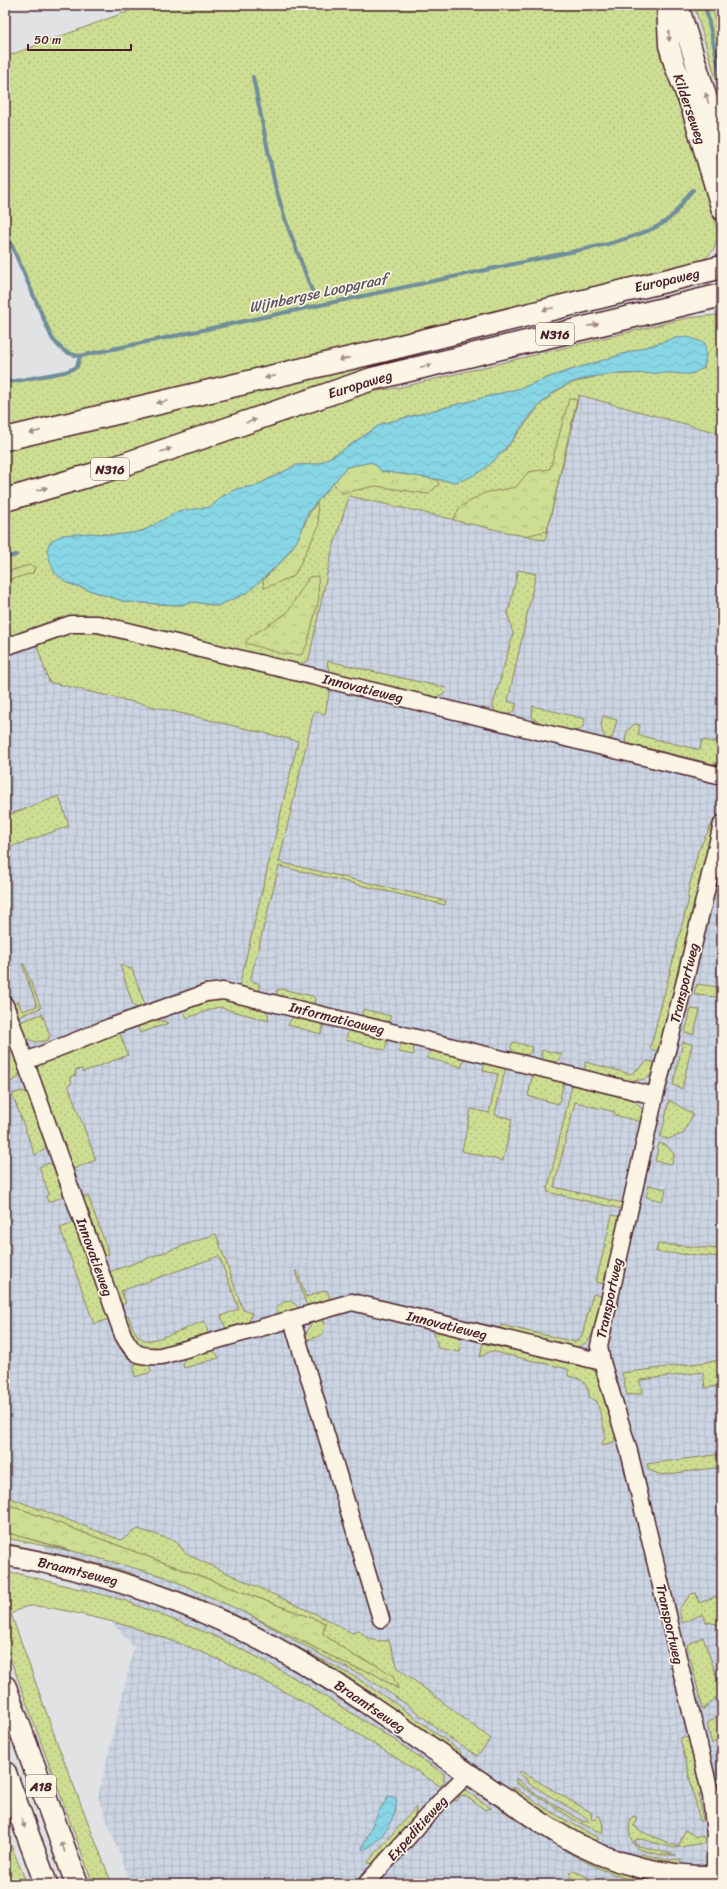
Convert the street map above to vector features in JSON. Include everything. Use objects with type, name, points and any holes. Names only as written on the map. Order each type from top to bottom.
[{"type":"main road","name":"Europaweg","points":[[5,439],[381,351],[722,267]]},
{"type":"main road","name":"Europaweg","points":[[5,500],[105,471],[330,392],[378,378],[722,295]]},
{"type":"main road","name":"A18","points":[[5,1687],[76,1884]]},
{"type":"main road","name":"A18","points":[[5,1773],[46,1884]]},
{"type":"street","name":"Kilderseweg","points":[[667,5],[669,44],[675,66],[691,106],[722,210]]},
{"type":"street","name":"Kilderseweg","points":[[678,5],[722,148]]},
{"type":"street","name":"Innovatieweg","points":[[5,647],[71,624],[98,624],[722,776]]},
{"type":"street","name":"Transportweg","points":[[719,1879],[711,1796],[629,1450],[602,1362],[599,1346],[656,1096],[722,824]]},
{"type":"street","name":"Informaticaweg","points":[[26,1061],[110,1027],[206,993],[223,991],[656,1096]]},
{"type":"street","name":"Innovatieweg","points":[[5,1005],[123,1335],[130,1348],[145,1357],[161,1356],[352,1302],[602,1362]]},
{"type":"street","points":[[292,1320],[381,1618]]},
{"type":"street","name":"Braamtseweg","points":[[11,1556],[81,1570],[135,1586],[215,1617],[260,1638],[339,1685],[561,1836],[589,1849],[652,1871],[683,1876],[719,1879]]},
{"type":"street","name":"Expeditieweg","points":[[366,1884],[444,1797],[468,1774]]},
{"type":"street","name":"Transportweg","points":[[711,1796],[722,1824]]},
{"type":"shaded area","points":[[578,395],[722,434],[722,1884],[131,1884],[98,1797],[134,1647],[5,1503],[5,554],[78,597],[296,650],[331,555],[349,496],[545,540]]},
{"type":"green space","points":[[145,5],[661,5],[717,229],[715,246],[711,253],[700,261],[676,269],[5,430],[5,383],[65,372],[77,367],[79,356],[64,351],[52,338],[5,230],[5,57]]},
{"type":"green space","points":[[694,5],[712,5],[722,50],[722,99]]},
{"type":"green space","points":[[716,315],[722,316],[722,434],[579,395],[545,540],[349,496],[331,555],[309,659],[301,665],[87,615],[56,620],[5,639],[5,508],[346,396],[402,387],[687,318]],"holes":[[[675,338],[706,355],[704,368],[689,374],[674,372],[601,375],[566,385],[539,406],[506,449],[492,462],[455,482],[347,467],[309,511],[280,563],[247,593],[217,606],[195,602],[179,605],[126,602],[67,583],[88,533],[130,534],[152,527],[185,513],[211,507],[221,497],[236,489],[255,486],[297,465],[318,464],[343,450],[381,424],[521,388],[555,375]]]},
{"type":"green space","points":[[461,340],[381,365],[246,416],[5,492],[5,446]]},
{"type":"green space","points":[[569,399],[577,400],[547,531],[524,536],[453,520],[460,507],[484,493],[516,487],[528,472],[550,469]]},
{"type":"green space","points":[[372,462],[381,471],[436,479],[439,484],[428,494],[376,486],[342,493],[333,483],[347,467]]},
{"type":"green space","points":[[317,503],[319,526],[294,576],[264,588],[263,580],[289,553],[299,537],[310,512]]},
{"type":"green space","points":[[30,565],[35,567],[33,573],[5,581],[5,572]]},
{"type":"green space","points":[[518,570],[536,574],[508,701],[517,704],[514,711],[507,715],[495,712],[493,705],[513,634],[508,614]]},
{"type":"green space","points":[[318,576],[319,598],[307,645],[301,655],[283,654],[245,643],[251,636],[287,613],[309,577]]},
{"type":"green space","points":[[85,629],[328,686],[330,689],[325,714],[314,711],[279,862],[446,901],[445,905],[279,866],[250,981],[258,983],[260,986],[259,991],[239,987],[298,741],[49,682],[36,643],[66,632]]},
{"type":"green space","points":[[328,661],[446,688],[445,693],[434,698],[332,673],[327,666]]},
{"type":"green space","points":[[533,706],[585,719],[584,726],[575,731],[554,727],[540,722],[532,717]]},
{"type":"green space","points":[[603,716],[617,720],[612,738],[606,739],[603,733],[601,725]]},
{"type":"green space","points":[[635,724],[640,725],[638,735],[700,750],[702,740],[712,742],[722,740],[722,766],[626,743],[627,732]]},
{"type":"green space","points":[[59,796],[69,826],[5,849],[5,816]]},
{"type":"green space","points":[[717,814],[662,1049],[658,1051],[650,1049],[689,898],[687,897],[698,851]]},
{"type":"green space","points":[[22,964],[24,964],[41,1008],[18,1016],[17,1007],[13,1005],[18,1001],[22,1011],[37,1006]]},
{"type":"green space","points":[[120,965],[132,969],[144,1002],[143,1006],[137,1008],[133,1005]]},
{"type":"green space","points":[[697,984],[717,987],[717,997],[696,995],[694,993]]},
{"type":"green space","points":[[281,989],[313,996],[315,999],[314,1004],[276,996],[277,990]]},
{"type":"green space","points":[[219,996],[262,1007],[268,1014],[269,1021],[218,1007],[187,1018],[185,1014],[187,1008]]},
{"type":"green space","points":[[363,1009],[391,1016],[388,1022],[362,1016]]},
{"type":"green space","points":[[691,1009],[700,1010],[694,1034],[685,1033]]},
{"type":"green space","points":[[42,1014],[50,1035],[48,1040],[37,1042],[32,1041],[22,1033],[17,1023]]},
{"type":"green space","points":[[297,1016],[324,1024],[321,1034],[288,1025],[292,1018]]},
{"type":"green space","points":[[152,1018],[169,1023],[140,1033],[137,1024]]},
{"type":"green space","points":[[349,1028],[388,1038],[385,1050],[346,1040]]},
{"type":"green space","points":[[118,1029],[128,1055],[83,1072],[82,1069],[75,1070],[76,1075],[70,1077],[72,1083],[68,1085],[96,1160],[70,1169],[35,1074],[39,1064]]},
{"type":"green space","points":[[401,1041],[413,1043],[414,1055],[399,1052]]},
{"type":"green space","points":[[513,1042],[532,1047],[531,1052],[527,1055],[512,1052],[511,1047]]},
{"type":"green space","points":[[683,1042],[692,1044],[682,1089],[673,1085]]},
{"type":"green space","points":[[5,1045],[11,1048],[20,1072],[18,1078],[8,1083],[5,1075]]},
{"type":"green space","points":[[432,1050],[464,1057],[462,1067],[426,1058]]},
{"type":"green space","points":[[542,1050],[562,1054],[557,1062],[543,1060],[541,1055]]},
{"type":"green space","points":[[485,1061],[506,1066],[495,1115],[512,1119],[503,1161],[462,1151],[471,1109],[489,1113],[498,1074],[483,1071]]},
{"type":"green space","points":[[648,1061],[659,1064],[654,1073],[646,1078],[637,1080],[615,1078],[585,1070],[585,1062],[631,1074]]},
{"type":"green space","points":[[533,1073],[564,1080],[559,1104],[528,1096]]},
{"type":"green space","points":[[573,1081],[631,1096],[642,1109],[642,1122],[614,1115],[615,1112],[575,1102],[554,1187],[623,1203],[622,1209],[547,1192]]},
{"type":"green space","points":[[22,1091],[28,1093],[46,1145],[44,1150],[35,1155],[12,1094]]},
{"type":"green space","points":[[669,1100],[693,1114],[683,1134],[667,1139],[661,1137]]},
{"type":"green space","points":[[659,1143],[666,1145],[674,1154],[672,1164],[655,1161]]},
{"type":"green space","points":[[49,1163],[54,1166],[64,1194],[60,1198],[48,1202],[46,1196],[49,1194],[39,1167]]},
{"type":"green space","points":[[649,1185],[666,1189],[663,1201],[646,1197]]},
{"type":"green space","points":[[88,1196],[109,1254],[104,1256],[100,1254],[82,1203],[83,1197]]},
{"type":"green space","points":[[612,1215],[621,1217],[604,1284],[596,1282]]},
{"type":"green space","points":[[74,1223],[109,1319],[94,1324],[60,1228]]},
{"type":"green space","points":[[216,1234],[243,1310],[252,1313],[249,1322],[226,1329],[221,1316],[239,1309],[219,1256],[121,1291],[126,1303],[120,1305],[109,1272]]},
{"type":"green space","points":[[658,1244],[722,1249],[722,1257],[656,1252]]},
{"type":"green space","points":[[295,1271],[297,1271],[306,1297],[327,1290],[330,1299],[309,1306],[306,1304]]},
{"type":"green space","points":[[593,1294],[602,1296],[593,1334],[583,1345],[576,1348],[499,1332],[501,1325],[575,1342],[579,1340],[582,1335]]},
{"type":"green space","points":[[290,1301],[299,1308],[276,1315],[276,1309],[279,1305]]},
{"type":"green space","points":[[128,1315],[138,1336],[145,1340],[156,1339],[204,1321],[208,1332],[204,1336],[178,1344],[147,1348],[139,1346],[133,1342],[124,1319]]},
{"type":"green space","points":[[322,1316],[325,1329],[321,1336],[305,1340],[310,1326],[315,1320]]},
{"type":"green space","points":[[433,1329],[458,1337],[461,1342],[460,1352],[438,1348]]},
{"type":"green space","points":[[483,1343],[590,1368],[597,1373],[601,1379],[616,1433],[614,1442],[601,1445],[606,1436],[597,1401],[590,1398],[584,1382],[568,1376],[568,1369],[491,1351],[480,1357]]},
{"type":"green space","points":[[210,1349],[217,1354],[219,1358],[184,1368],[183,1363],[186,1356]]},
{"type":"green space","points":[[722,1360],[722,1385],[705,1388],[703,1372],[640,1380],[642,1393],[627,1395],[622,1373]]},
{"type":"green space","points":[[134,1364],[149,1364],[151,1372],[135,1377]]},
{"type":"green space","points":[[722,1454],[722,1467],[661,1475],[649,1470],[647,1464]]},
{"type":"green space","points":[[5,1496],[121,1540],[138,1529],[176,1541],[186,1554],[318,1615],[352,1633],[359,1630],[372,1640],[389,1640],[398,1668],[491,1739],[477,1756],[447,1736],[409,1706],[366,1677],[323,1656],[244,1612],[353,1667],[373,1673],[397,1688],[377,1665],[356,1657],[323,1634],[325,1623],[5,1503]]},
{"type":"green space","points":[[5,1503],[325,1623],[323,1634],[356,1657],[377,1665],[393,1676],[398,1689],[373,1673],[353,1667],[244,1612],[166,1577],[5,1532]]},
{"type":"green space","points":[[5,1532],[71,1551],[5,1538]]},
{"type":"green space","points":[[5,1543],[80,1559],[121,1570],[198,1598],[232,1613],[357,1678],[406,1711],[461,1752],[458,1756],[330,1670],[18,1549],[18,1547],[5,1545]]},
{"type":"green space","points":[[5,1572],[16,1573],[123,1600],[212,1635],[261,1659],[305,1684],[396,1741],[444,1774],[444,1783],[440,1786],[313,1707],[270,1684],[181,1644],[133,1628],[84,1615],[37,1606],[26,1607],[11,1614],[59,1748],[112,1884],[93,1884],[5,1644]]},
{"type":"green space","points":[[696,1593],[699,1603],[722,1594],[722,1625],[706,1622],[703,1614],[682,1623],[679,1609],[691,1594]]},
{"type":"green space","points":[[703,1637],[722,1692],[703,1710],[687,1645]]},
{"type":"green space","points":[[717,1716],[722,1722],[722,1735],[712,1744],[707,1724]]},
{"type":"green space","points":[[680,1738],[688,1738],[692,1742],[704,1793],[699,1795],[703,1821],[700,1821]]},
{"type":"green space","points":[[520,1771],[592,1813],[591,1819],[596,1820],[598,1815],[600,1816],[603,1826],[602,1833],[578,1822],[516,1783],[516,1778],[531,1791],[584,1822],[588,1821],[587,1818],[528,1783],[526,1778],[519,1774]]},
{"type":"green space","points":[[513,1787],[553,1813],[598,1838],[598,1840],[593,1842],[548,1817],[525,1801],[517,1794]]},
{"type":"green space","points":[[463,1789],[491,1808],[485,1810],[464,1795],[459,1796],[457,1801],[453,1800],[452,1798]]},
{"type":"green space","points":[[470,1789],[477,1790],[679,1884],[648,1884],[624,1878],[600,1869],[555,1845]]},
{"type":"green space","points":[[416,1807],[415,1817],[374,1864],[367,1863]]},
{"type":"green space","points":[[633,1816],[637,1817],[634,1826],[638,1828],[638,1830],[678,1847],[685,1830],[697,1837],[700,1835],[705,1838],[704,1843],[674,1848],[641,1839],[635,1840],[635,1845],[676,1855],[661,1855],[638,1849],[635,1846],[631,1838],[629,1828]]},
{"type":"green space","points":[[5,1831],[27,1884],[5,1884]]},
{"type":"green space","points":[[641,1854],[668,1860],[681,1859],[681,1866],[642,1858],[640,1856]]},
{"type":"green space","points":[[574,1871],[602,1884],[567,1884],[571,1876],[570,1872]]},
{"type":"water","points":[[688,337],[705,343],[706,355],[704,368],[690,374],[668,373],[602,375],[590,377],[566,385],[537,407],[502,452],[489,465],[473,476],[455,482],[381,471],[372,462],[347,467],[309,511],[297,541],[280,563],[247,593],[217,606],[195,602],[179,605],[126,602],[67,583],[54,572],[47,551],[49,543],[63,535],[88,533],[117,535],[143,531],[178,511],[211,507],[221,497],[236,489],[255,486],[297,465],[318,464],[343,450],[381,424],[521,388],[555,375],[675,338]]},
{"type":"water","points":[[389,1796],[396,1798],[395,1812],[392,1820],[382,1836],[363,1850],[362,1848],[374,1821]]},
{"type":"waterway","points":[[705,5],[722,81]]},
{"type":"waterway","points":[[253,77],[275,185],[285,219],[312,291]]},
{"type":"waterway","name":"Wijnbergse Loopgraaf","points":[[5,230],[52,338],[64,350],[71,354],[80,356],[608,244],[643,233],[661,225],[674,214],[693,190]]},
{"type":"waterway","points":[[5,383],[65,372],[77,367],[80,356]]},
{"type":"waterway","points":[[5,558],[16,555]]}]
